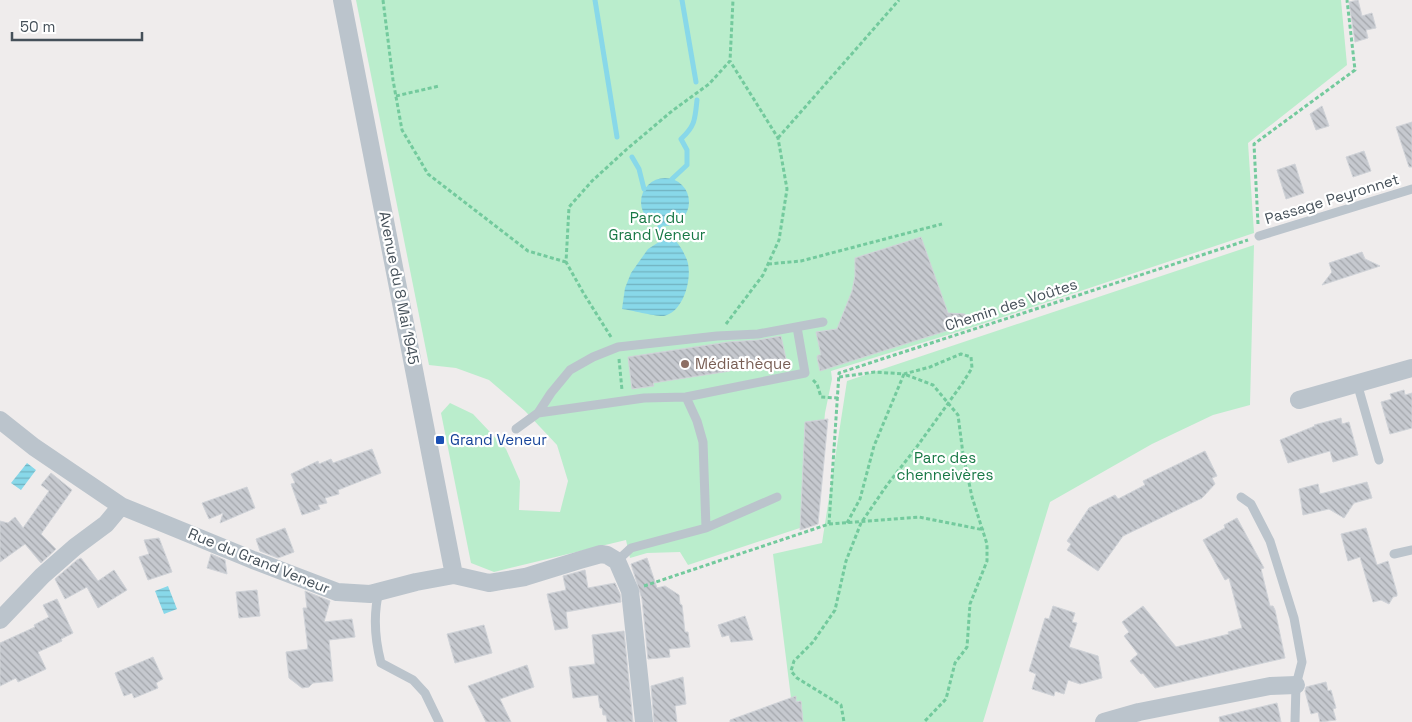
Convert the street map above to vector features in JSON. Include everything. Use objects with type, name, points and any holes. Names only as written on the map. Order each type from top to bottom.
[{"type":"street","name":"Avenue du 8 Mai 1945","points":[[342,0],[454,575]]},
{"type":"street","points":[[1299,400],[1412,368]]},
{"type":"street","name":"Rue du Grand Veneur","points":[[0,420],[41,452],[121,506],[337,592],[370,594],[416,582],[454,575],[489,583],[525,577],[602,554],[608,555],[617,561]]},
{"type":"street","points":[[0,620],[42,576],[106,524],[121,506]]},
{"type":"street","points":[[617,561],[630,591],[644,722]]},
{"type":"street","points":[[1104,722],[1139,712],[1260,688],[1296,685]]},
{"type":"lane","name":"Passage Peyronnet","points":[[1259,236],[1412,189]]},
{"type":"lane","points":[[516,429],[538,413],[551,393],[570,370],[618,347],[717,336],[758,334],[823,322]]},
{"type":"lane","points":[[538,413],[644,398],[686,397],[805,373],[797,327]]},
{"type":"lane","points":[[1357,383],[1379,460]]},
{"type":"lane","points":[[686,397],[697,421],[703,442],[706,528]]},
{"type":"lane","points":[[617,561],[631,548],[706,528],[776,497]]},
{"type":"lane","points":[[1241,497],[1251,504],[1270,540],[1294,618],[1302,662],[1296,685],[1295,722]]},
{"type":"lane","points":[[1394,554],[1412,550]]},
{"type":"lane","points":[[379,591],[376,602],[376,642],[380,663],[413,680],[425,693],[439,722]]},
{"type":"path","points":[[383,0],[402,130],[428,174],[528,251],[566,262]]},
{"type":"path","points":[[717,336],[762,275],[779,240],[787,189],[778,138],[730,61],[733,0]]},
{"type":"path","points":[[778,138],[899,0]]},
{"type":"path","points":[[1259,236],[1254,144],[1355,70],[1347,0]]},
{"type":"path","points":[[623,401],[618,347],[566,262],[569,207],[592,181],[627,149],[672,111],[709,84],[730,61]]},
{"type":"path","points":[[396,96],[439,86]]},
{"type":"path","points":[[767,264],[801,261],[942,224]]},
{"type":"path","name":"Chemin des Voûtes","points":[[839,377],[839,373],[1259,236]]},
{"type":"path","points":[[844,722],[841,705],[814,690],[791,672],[794,662],[813,642],[835,610],[846,561],[861,523],[886,485],[916,448],[972,368],[971,357],[961,354],[930,367],[904,374]]},
{"type":"path","points":[[828,524],[839,377],[875,372],[904,374],[933,385],[958,415],[963,454],[972,496],[987,544],[987,561],[970,604],[967,646],[955,663],[946,699],[924,722]]},
{"type":"path","points":[[805,373],[817,384],[821,397],[838,398]]},
{"type":"path","points":[[847,522],[860,499],[874,446],[904,374]]},
{"type":"path","points":[[630,591],[828,524],[861,523],[919,517],[984,530]]},
{"type":"green space","name":"Parc du Grand Veneur","points":[[356,0],[1341,0],[1347,65],[1248,143],[1254,233],[970,328],[831,371],[832,379],[825,413],[815,523],[688,565],[680,552],[647,553],[630,558],[626,540],[494,572],[471,563],[441,413],[450,403],[473,414],[506,449],[520,481],[519,510],[560,512],[568,481],[557,445],[525,411],[489,380],[456,368],[429,365]]},
{"type":"green space","name":"Parc des chenneivères","points":[[1254,245],[1250,405],[1213,415],[1152,444],[1050,502],[983,722],[794,722],[773,554],[822,543],[847,381]]},
{"type":"water","points":[[660,178],[670,178],[682,185],[689,197],[689,207],[682,219],[670,226],[660,226],[652,222],[645,215],[641,207],[641,197],[645,189],[652,182]]},
{"type":"water","points":[[670,235],[682,250],[689,267],[688,284],[682,301],[671,313],[664,316],[622,309],[625,288],[631,273],[648,249]]},
{"type":"water","points":[[27,463],[36,470],[21,490],[11,483]]},
{"type":"water","points":[[168,586],[177,609],[164,614],[155,591]]},
{"type":"building","points":[[1358,0],[1362,16],[1372,13],[1376,28],[1366,30],[1368,38],[1355,42],[1349,2]]},
{"type":"building","points":[[1322,106],[1329,126],[1316,130],[1310,114]]},
{"type":"building","points":[[1412,122],[1412,167],[1409,167],[1396,127]]},
{"type":"building","points":[[1364,151],[1371,171],[1353,177],[1346,157]]},
{"type":"building","points":[[1295,164],[1304,193],[1286,199],[1277,170]]},
{"type":"building","points":[[921,237],[948,313],[965,314],[968,324],[820,371],[817,357],[821,355],[816,332],[837,329],[852,291],[855,276],[855,258]]},
{"type":"building","points":[[1362,252],[1365,259],[1380,266],[1322,285],[1332,272],[1329,263]]},
{"type":"building","points":[[781,336],[786,359],[730,367],[730,371],[653,383],[654,386],[632,389],[628,357]]},
{"type":"building","points":[[1404,390],[1405,395],[1412,393],[1412,428],[1390,434],[1381,402],[1392,399],[1390,394]]},
{"type":"building","points":[[1341,418],[1342,424],[1349,422],[1358,455],[1333,462],[1330,451],[1288,463],[1280,440],[1314,425]]},
{"type":"building","points":[[828,419],[818,524],[800,530],[805,422]]},
{"type":"building","points":[[372,449],[381,473],[338,490],[339,494],[325,498],[327,503],[318,505],[320,509],[302,515],[291,484],[295,483],[291,474],[318,461],[319,464],[331,459],[333,463]]},
{"type":"building","points":[[1205,451],[1217,476],[1212,478],[1215,484],[1202,498],[1123,536],[1098,571],[1067,550],[1071,544],[1067,541],[1089,508],[1115,495],[1118,499],[1145,485],[1143,481]]},
{"type":"building","points":[[51,473],[72,490],[41,534],[56,549],[41,563],[25,544],[0,562],[0,521],[8,523],[15,517],[23,528],[49,491],[41,485]]},
{"type":"building","points":[[1367,482],[1372,498],[1354,503],[1344,518],[1329,509],[1303,515],[1299,489],[1318,484],[1320,494]]},
{"type":"building","points":[[247,487],[255,508],[220,523],[223,513],[209,519],[202,503]]},
{"type":"building","points":[[1237,518],[1264,568],[1261,569],[1270,606],[1273,606],[1275,610],[1285,658],[1155,688],[1130,661],[1138,654],[1124,636],[1129,632],[1122,622],[1143,606],[1176,647],[1229,634],[1228,632],[1242,628],[1229,578],[1225,580],[1203,540],[1225,528],[1224,525]]},
{"type":"building","points":[[285,528],[294,552],[278,558],[260,551],[256,539]]},
{"type":"building","points":[[1366,528],[1377,565],[1388,561],[1397,593],[1397,596],[1393,597],[1389,604],[1381,600],[1373,602],[1360,557],[1348,561],[1341,534]]},
{"type":"building","points":[[159,538],[172,572],[148,580],[139,557],[149,554],[144,540]]},
{"type":"building","points":[[211,554],[225,560],[227,574],[207,568]]},
{"type":"building","points":[[81,558],[98,581],[114,570],[127,590],[98,608],[87,587],[65,599],[55,579]]},
{"type":"building","points":[[647,558],[657,588],[665,586],[679,595],[680,604],[682,605],[685,632],[688,632],[690,647],[669,649],[670,657],[648,659],[642,599],[631,564]]},
{"type":"building","points":[[585,570],[588,588],[615,583],[621,602],[566,612],[568,628],[555,630],[547,594],[566,590],[563,576]]},
{"type":"building","points":[[257,590],[260,616],[239,618],[236,592]]},
{"type":"building","points":[[305,591],[330,601],[324,622],[352,619],[355,637],[329,640],[333,681],[313,683],[309,687],[302,688],[289,678],[286,652],[308,649],[303,608],[307,608]]},
{"type":"building","points":[[57,599],[73,633],[61,639],[62,641],[38,652],[46,669],[18,682],[16,678],[0,686],[0,643],[35,627],[34,625],[49,617],[43,605]]},
{"type":"building","points":[[1053,606],[1075,613],[1072,622],[1077,623],[1069,647],[1098,656],[1102,678],[1080,684],[1068,680],[1064,694],[1055,691],[1054,696],[1032,689],[1036,674],[1029,671],[1045,618],[1049,619]]},
{"type":"building","points":[[745,616],[753,640],[731,642],[729,635],[722,637],[718,625]]},
{"type":"building","points":[[484,625],[492,653],[455,663],[447,634]]},
{"type":"building","points":[[624,631],[633,722],[607,722],[606,715],[603,715],[602,708],[600,708],[598,695],[573,698],[569,667],[595,664],[592,635]]},
{"type":"building","points":[[153,657],[163,679],[156,683],[158,688],[134,698],[132,693],[124,696],[115,673]]},
{"type":"building","points":[[527,665],[534,687],[500,699],[511,722],[486,722],[468,686]]},
{"type":"building","points":[[683,677],[686,704],[675,706],[677,722],[654,722],[651,686]]},
{"type":"building","points":[[1326,682],[1328,691],[1331,690],[1336,708],[1333,709],[1336,720],[1320,722],[1318,712],[1311,714],[1305,691],[1306,687]]},
{"type":"building","points":[[796,696],[796,702],[801,701],[803,722],[730,722],[730,720]]},
{"type":"building","points":[[1277,703],[1281,722],[1220,722],[1219,717]]},
{"type":"waterway","points":[[595,0],[617,137]]},
{"type":"waterway","points":[[682,0],[696,82]]},
{"type":"waterway","points":[[672,179],[687,165],[687,150],[681,139],[694,122],[697,100]]},
{"type":"waterway","points":[[632,157],[639,169],[644,189]]},
{"type":"waterway","points":[[660,226],[662,240]]},
{"type":"place","name":"Médiathèque","points":[[685,364]]},
{"type":"place","name":"Grand Veneur","points":[[440,440]]}]
